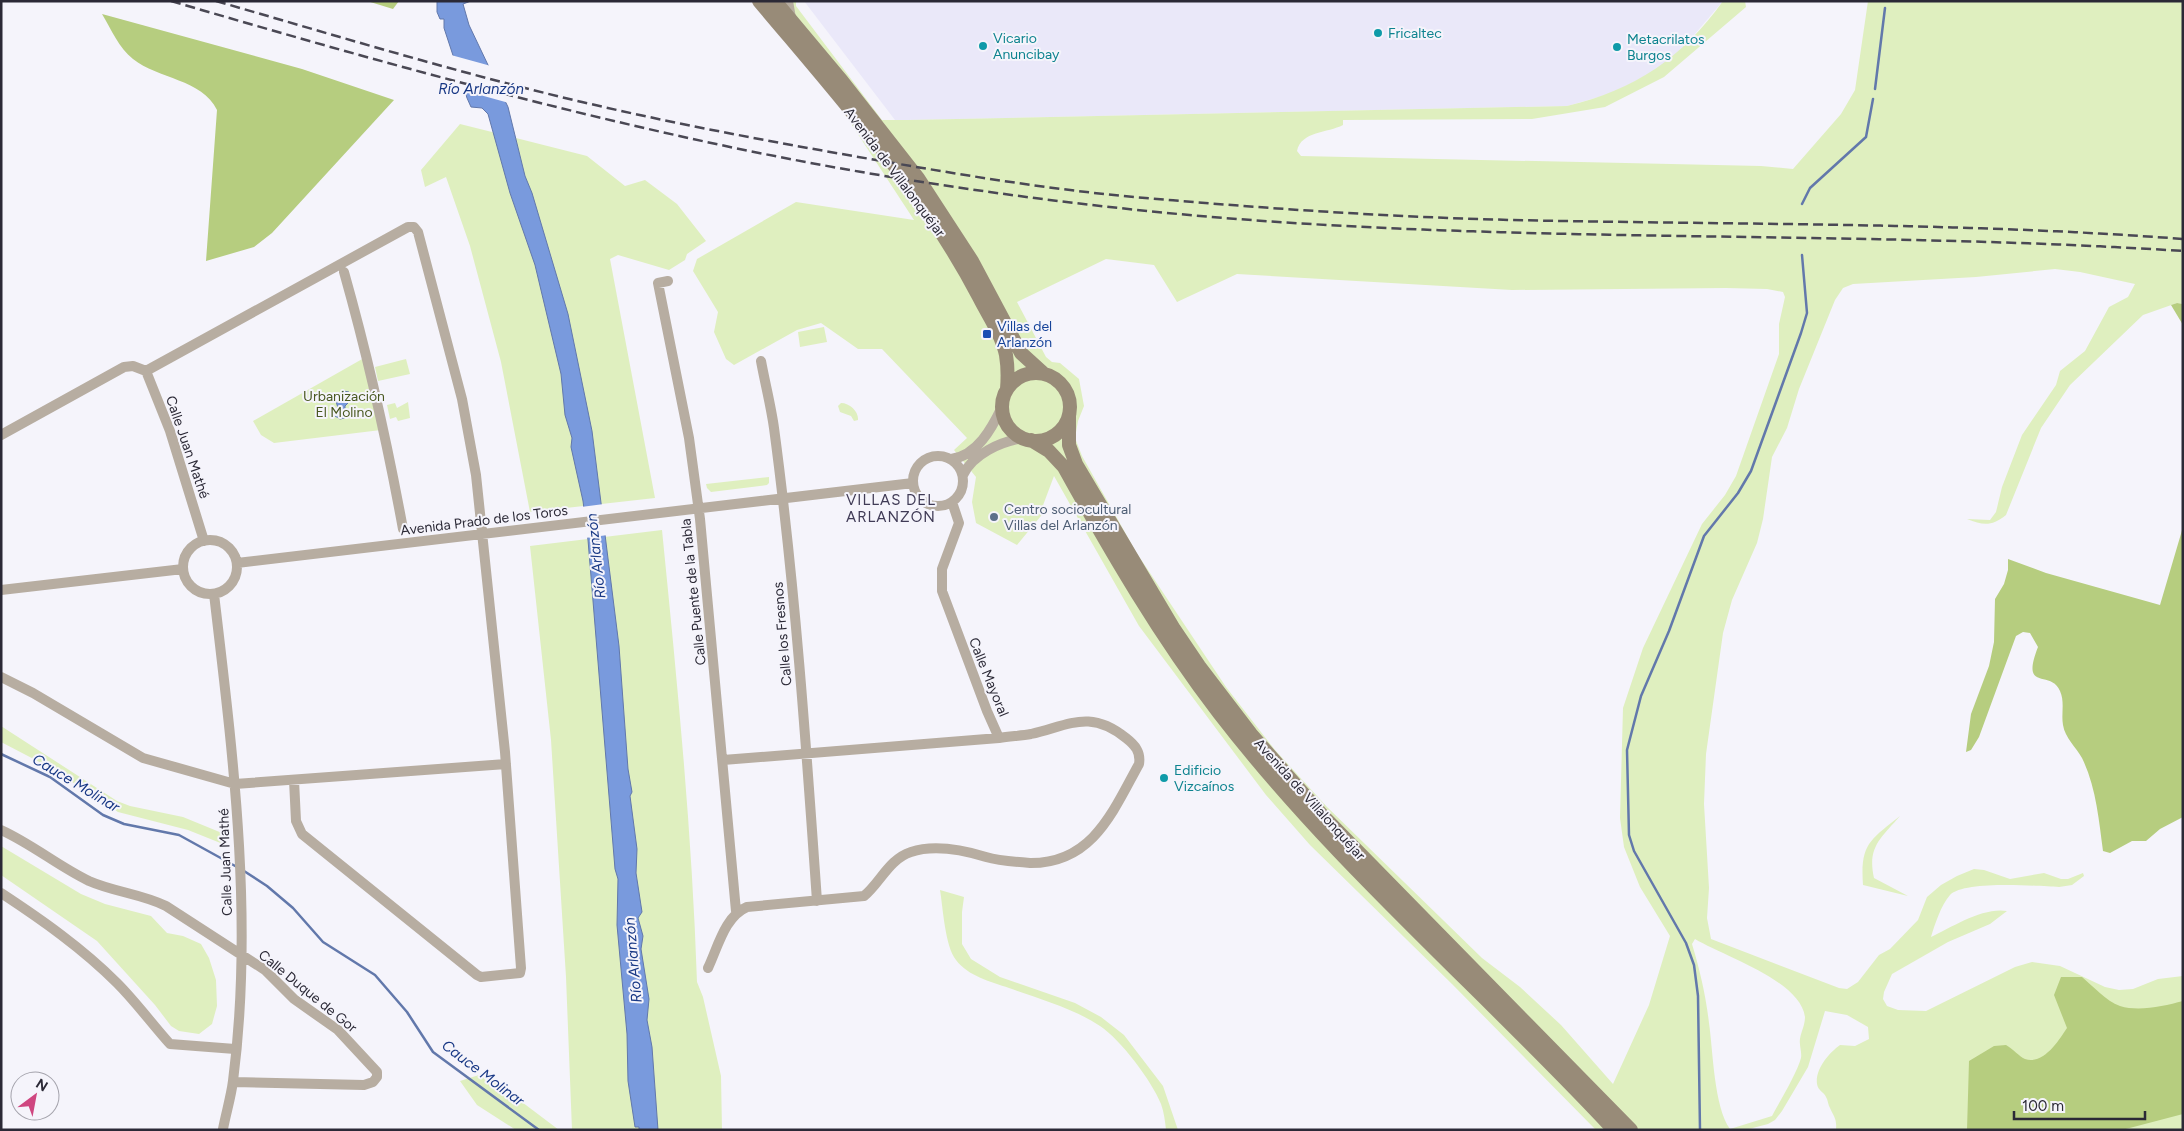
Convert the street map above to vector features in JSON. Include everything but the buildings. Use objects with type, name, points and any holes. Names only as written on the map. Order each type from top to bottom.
[{"type":"street","name":"Avenida de Villalonquéjar","points":[[759,1],[890,161],[950,246],[973,286],[1004,348],[1008,369],[1007,389]]},
{"type":"street","name":"Avenida de Villalonquéjar","points":[[775,1],[918,178],[972,261],[1021,353],[1042,374]]},
{"type":"street","points":[[788,1],[792,21]]},
{"type":"street","points":[[1,435],[124,367],[143,369],[408,226],[414,227],[418,232],[462,399],[476,475],[506,764],[522,968],[518,974],[481,977],[302,834],[296,821],[294,780]]},
{"type":"street","points":[[344,272],[368,357],[385,430],[403,529]]},
{"type":"street","name":"Calle Puente de la Tabla","points":[[668,281],[658,283],[688,429],[698,508],[736,911]]},
{"type":"street","name":"Calle los Fresnos","points":[[759,365],[773,425],[782,498],[807,753],[817,901]]},
{"type":"street","name":"Calle Juan Mathé","points":[[143,369],[170,431],[204,541]]},
{"type":"street","points":[[1042,374],[1061,384],[1068,398],[1069,414],[1059,432],[1041,441],[1027,439],[1005,442],[991,448],[966,469],[963,475],[962,490],[952,502],[945,505],[930,505],[918,496],[913,483],[914,474],[922,461],[936,456],[951,460],[962,457],[984,438],[993,426],[1002,407],[1007,389],[1022,376],[1042,374]]},
{"type":"street","points":[[1002,407],[1008,426],[1027,439]]},
{"type":"street","name":"Avenida de Villalonquéjar","points":[[1069,414],[1069,445],[1076,464],[1149,590],[1199,666],[1227,704],[1288,778],[1324,817],[1631,1130]]},
{"type":"street","name":"Avenida de Villalonquéjar","points":[[1027,439],[1049,451],[1064,467],[1131,584],[1183,664],[1220,714],[1282,788],[1333,844],[1614,1130]]},
{"type":"street","points":[[951,460],[963,475]]},
{"type":"street","name":"Avenida Prado de los Toros","points":[[237,563],[913,483]]},
{"type":"street","name":"Calle Mayoral","points":[[736,911],[747,907],[864,896],[891,865],[912,852],[958,849],[997,860],[1047,862],[1066,857],[1092,839],[1108,820],[1140,759],[1133,744],[1115,729],[1093,721],[1078,720],[1030,734],[1000,738],[973,676],[942,591],[942,569],[958,523],[952,502]]},
{"type":"street","points":[[204,541],[222,543],[232,551],[237,563],[234,580],[222,592],[214,594],[197,591],[185,578],[183,569],[183,562],[190,548],[204,541]]},
{"type":"street","points":[[1,590],[183,569]]},
{"type":"street","name":"Calle Juan Mathé","points":[[214,594],[235,784],[240,879],[241,954],[234,1082],[222,1130]]},
{"type":"street","points":[[1,677],[33,693],[143,758],[235,784],[506,764]]},
{"type":"street","points":[[723,760],[1000,738]]},
{"type":"street","name":"Calle Duque de Gor","points":[[1,830],[90,881],[112,890],[151,899],[166,906],[241,954],[265,970],[294,998],[338,1030],[374,1067],[377,1078],[373,1082],[364,1085],[234,1082]]},
{"type":"street","points":[[1,893],[49,924],[117,983],[170,1044],[235,1049]]},
{"type":"street","points":[[708,968],[722,936],[736,911]]},
{"type":"street","points":[[222,1130],[228,1130]]},
{"type":"shaded area","points":[[804,1],[1723,1],[1683,48],[1656,70],[1613,93],[1567,106],[895,120]]},
{"type":"green space","points":[[367,1],[399,1],[393,9]]},
{"type":"green space","points":[[767,1],[795,17],[791,1],[796,1],[796,6],[882,120],[908,120],[1567,106],[1614,91],[1635,81],[1674,55],[1691,39],[1723,1],[1745,1],[1746,7],[1664,77],[1605,107],[1532,119],[1343,120],[1343,125],[1337,128],[1309,136],[1300,144],[1297,151],[1301,156],[1761,166],[1793,169],[1841,114],[1855,90],[1868,1],[2183,1],[2183,304],[2177,303],[2143,315],[2070,385],[2041,428],[2006,515],[1992,523],[1983,524],[1967,519],[1990,520],[1996,512],[2002,487],[2022,435],[2056,385],[2060,371],[2085,351],[2109,307],[2128,297],[2135,284],[2080,272],[2055,269],[1976,277],[1853,284],[1843,288],[1835,300],[1799,389],[1787,428],[1772,457],[1763,519],[1757,543],[1732,600],[1723,633],[1706,754],[1704,804],[1709,888],[1707,918],[1711,939],[1839,988],[1847,989],[1858,982],[1879,955],[1890,949],[1918,920],[1927,897],[1941,885],[1957,876],[1974,869],[1984,870],[2010,879],[2044,873],[2061,879],[2068,879],[2083,873],[2084,876],[2072,885],[2059,887],[2002,885],[1970,887],[1958,890],[1950,895],[1941,909],[1931,937],[1978,915],[1988,912],[2007,911],[1990,924],[1948,942],[1892,974],[1883,999],[1887,1006],[1898,1010],[1926,1011],[2015,967],[2032,962],[2060,966],[2105,987],[2119,990],[2133,989],[2158,979],[2183,976],[2183,1130],[1836,1130],[1836,1121],[1827,1098],[1817,1084],[1818,1073],[1827,1057],[1840,1045],[1855,1046],[1869,1039],[1868,1027],[1847,1015],[1825,1011],[1808,1067],[1782,1111],[1775,1120],[1768,1124],[1745,1130],[1596,1130],[1452,984],[1310,845],[1266,795],[1139,626],[1054,476],[1042,508],[1045,511],[1017,545],[976,523],[972,502],[976,477],[954,450],[967,438],[882,349],[858,349],[821,323],[797,330],[734,365],[726,359],[714,332],[718,312],[693,271],[697,259],[796,202],[914,220],[848,119],[864,120]],"holes":[[[1106,259],[1154,265],[1177,302],[1237,274],[1512,290],[1726,288],[1767,289],[1783,292],[1785,297],[1779,324],[1779,354],[1736,476],[1725,495],[1702,524],[1643,648],[1623,708],[1620,818],[1624,847],[1640,887],[1670,936],[1649,1005],[1613,1084],[1561,1025],[1520,987],[1482,958],[1327,807],[1275,750],[1226,687],[1136,552],[1082,456],[1075,438],[1078,421],[1084,406],[1079,379],[1060,363],[1052,362],[1046,357],[1017,302]],[[1695,939],[1759,970],[1775,981],[1790,992],[1800,1004],[1805,1017],[1800,1039],[1801,1058],[1772,1116],[1730,1129],[1717,1093],[1706,1003],[1692,944]]]},
{"type":"green space","points":[[102,14],[302,69],[394,100],[272,233],[254,247],[206,261],[217,110],[201,92],[179,80],[143,66],[128,55],[119,44]]},
{"type":"green space","points":[[460,124],[587,156],[625,186],[645,180],[677,204],[706,241],[687,254],[685,260],[669,270],[618,255],[610,259],[655,498],[530,512],[501,362],[470,246],[446,177],[425,187],[421,170]]},
{"type":"green space","points":[[2183,304],[2183,325],[2171,305]]},
{"type":"green space","points":[[824,327],[827,342],[800,347],[798,332]]},
{"type":"green space","name":"Urbanización El Molino","points":[[364,358],[381,430],[274,443],[261,435],[253,421]]},
{"type":"green space","points":[[406,359],[410,374],[378,381],[375,367]]},
{"type":"green space","points":[[408,402],[410,418],[398,421],[396,417],[390,419],[387,405],[395,403],[397,408]]},
{"type":"green space","points":[[841,403],[853,408],[858,420],[854,421],[851,416],[840,412],[838,406]]},
{"type":"green space","points":[[769,477],[767,485],[711,492],[706,484]]},
{"type":"green space","points":[[2183,527],[2183,817],[2160,829],[2146,841],[2132,841],[2110,853],[2103,851],[2096,804],[2087,769],[2064,730],[2060,691],[2050,681],[2035,675],[2033,670],[2033,661],[2038,647],[2030,633],[2023,632],[2016,636],[1979,737],[1971,750],[1966,752],[1971,714],[1989,666],[1994,642],[1995,599],[2004,584],[2008,570],[2008,559],[2046,573],[2160,605]]},
{"type":"green space","points":[[662,530],[688,812],[697,982],[703,997],[721,1076],[722,1130],[572,1130],[566,977],[551,740],[530,546]]},
{"type":"green space","points":[[1,726],[117,801],[130,806],[183,817],[222,833],[223,844],[188,830],[118,812],[49,767],[1,742]]},
{"type":"green space","points":[[1900,816],[1877,844],[1872,858],[1872,867],[1874,878],[1908,896],[1863,885],[1862,871],[1865,851],[1881,831]]},
{"type":"green space","points":[[1,846],[81,894],[105,904],[151,916],[167,933],[183,936],[201,944],[209,958],[216,980],[217,1006],[212,1024],[199,1034],[179,1031],[171,1026],[155,1005],[97,941],[1,875]]},
{"type":"green space","points":[[940,890],[964,897],[962,944],[971,959],[1000,977],[1075,1003],[1101,1017],[1124,1035],[1163,1086],[1178,1130],[1166,1130],[1162,1107],[1157,1095],[1135,1061],[1108,1032],[1090,1020],[1067,1009],[980,978],[961,966],[952,954],[949,946]]},
{"type":"green space","points":[[2061,977],[2082,977],[2110,1001],[2127,1008],[2152,1008],[2183,1001],[2183,1114],[2122,1130],[1967,1130],[1969,1061],[1994,1046],[2006,1045],[2025,1059],[2032,1060],[2045,1055],[2060,1039],[2067,1028],[2054,995]]},
{"type":"green space","points":[[479,1075],[498,1084],[559,1130],[516,1130],[477,1105],[460,1081]]},
{"type":"water","name":"Río Arlanzón","points":[[437,1],[471,1],[463,4],[469,25],[508,107],[525,176],[532,193],[568,314],[592,431],[619,646],[628,769],[632,792],[630,796],[637,849],[636,873],[642,912],[638,918],[643,936],[641,949],[649,999],[647,1020],[652,1047],[658,1130],[639,1130],[639,1127],[635,1127],[628,1081],[627,1034],[617,925],[618,879],[615,869],[588,540],[583,501],[571,447],[572,438],[565,415],[561,374],[535,265],[510,193],[488,114],[482,108],[471,107],[444,28],[444,19],[440,19],[437,12]]},
{"type":"water","points":[[343,391],[349,392],[352,399],[345,406],[345,418],[340,419],[335,416],[338,408],[335,398]]},
{"type":"pier","points":[[451,55],[491,66],[509,103],[462,90]]},
{"type":"pier","points":[[604,504],[608,535],[585,538],[581,507]]},
{"type":"waterway","points":[[1875,89],[1885,8]]},
{"type":"waterway","points":[[1802,204],[1810,188],[1866,137],[1873,99]]},
{"type":"waterway","points":[[1700,1130],[1698,996],[1694,965],[1686,943],[1634,851],[1629,835],[1627,750],[1641,696],[1669,631],[1704,536],[1738,493],[1751,471],[1801,333],[1807,313],[1802,255]]},
{"type":"waterway","name":"Cauce Molinar","points":[[1,754],[50,777],[103,815],[124,824],[179,835],[237,867]]},
{"type":"waterway","name":"Cauce Molinar","points":[[244,871],[267,886],[293,908],[323,942],[375,975],[407,1012],[433,1052],[539,1130]]},
{"type":"railway","points":[[171,1],[422,72],[548,105],[675,135],[785,158],[896,178],[1063,202],[1252,220],[1385,228],[1518,233],[1917,240],[2183,251]]},
{"type":"railway","points":[[216,1],[444,67],[619,110],[839,154],[1069,190],[1229,205],[1418,217],[1932,227],[2183,239]]},
{"type":"place","name":"Fricaltec","points":[[1378,33]]},
{"type":"place","name":"Vicario Anuncibay","points":[[983,46]]},
{"type":"place","name":"Metacrilatos Burgos","points":[[1617,47]]},
{"type":"place","name":"Villas del Arlanzón","points":[[987,334]]},
{"type":"place","name":"Centro sociocultural Villas del Arlanzón","points":[[994,517]]},
{"type":"place","name":"Edificio Vizcaínos","points":[[1164,778]]},
{"type":"district","name":"VILLAS DEL ARLANZÓN","points":[[891,508]]}]
